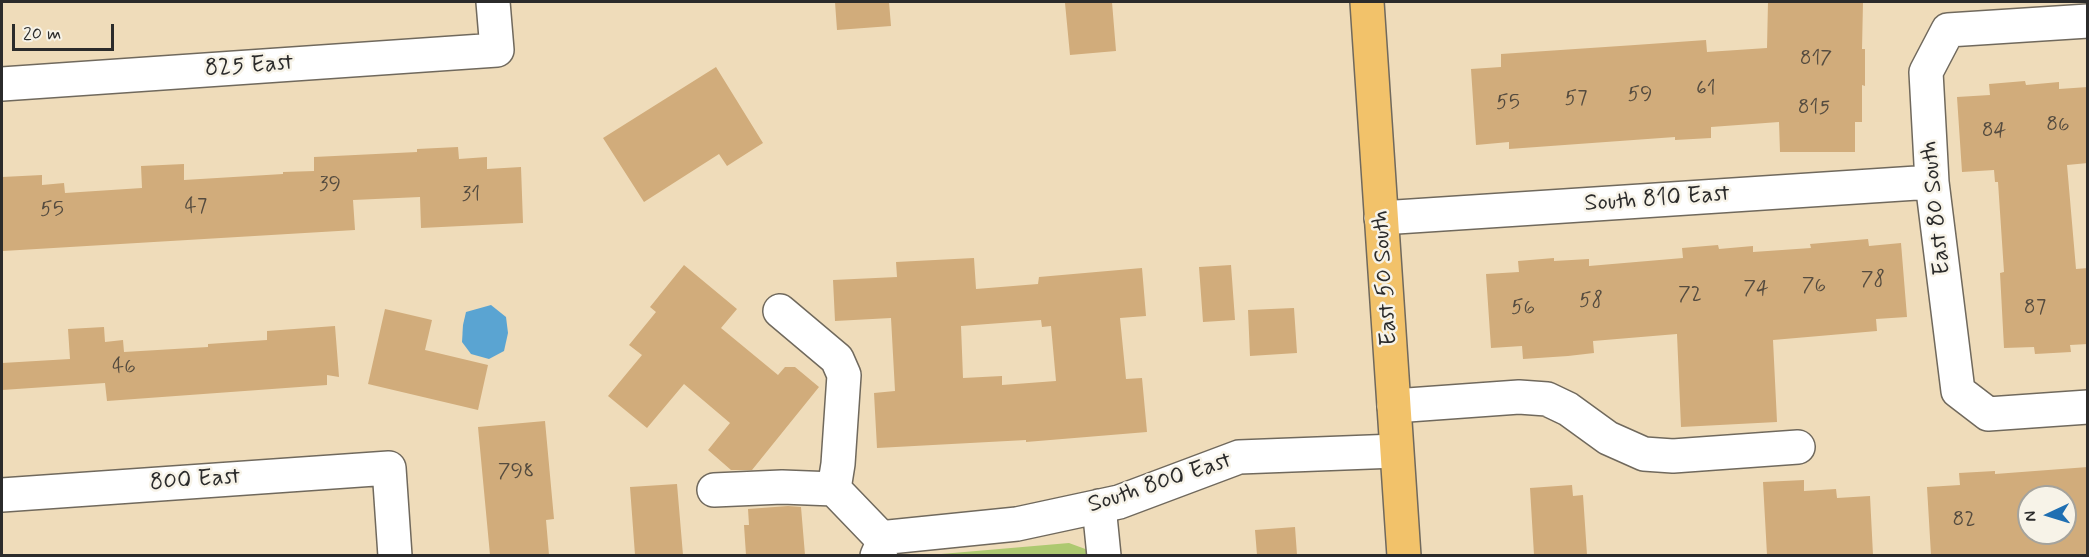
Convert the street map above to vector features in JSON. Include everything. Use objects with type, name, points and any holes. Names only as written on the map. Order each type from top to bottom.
[{"type":"main road","name":"East 50 South","points":[[1367,2],[1404,555]]},
{"type":"street","name":"825 East","points":[[2,84],[496,50],[493,2]]},
{"type":"street","name":"East 80 South","points":[[2088,21],[1948,30],[1926,72],[1932,182],[1958,391],[1988,414],[2088,407]]},
{"type":"street","name":"South 810 East","points":[[1382,218],[1932,182]]},
{"type":"street","points":[[780,311],[837,359],[844,375],[838,464],[834,489]]},
{"type":"street","points":[[1394,406],[1519,397],[1547,399],[1568,409],[1608,438],[1644,454],[1673,456],[1798,447]]},
{"type":"street","name":"South 800 East","points":[[884,545],[1017,524],[1119,502],[1239,457],[1396,451]]},
{"type":"street","name":"800 East","points":[[2,495],[388,468],[394,555]]},
{"type":"street","points":[[714,490],[782,487],[834,489],[884,545]]},
{"type":"street","points":[[1100,506],[1104,555]]},
{"type":"green space","points":[[1069,543],[1088,550],[1089,556],[918,556]]},
{"type":"water","points":[[491,305],[506,317],[508,333],[504,351],[489,359],[471,354],[462,342],[466,312]]},
{"type":"building","points":[[835,2],[889,2],[891,26],[837,30]]},
{"type":"building","points":[[1112,2],[1116,51],[1070,55],[1065,3]]},
{"type":"building","points":[[1768,2],[1863,2],[1862,49],[1865,49],[1865,86],[1862,85],[1862,122],[1855,122],[1855,152],[1780,152],[1779,122],[1711,127],[1711,138],[1675,140],[1675,137],[1509,149],[1509,142],[1476,145],[1471,69],[1501,67],[1501,54],[1706,40],[1707,52],[1767,48]]},
{"type":"building","points":[[716,67],[763,143],[727,166],[719,154],[644,202],[603,138]]},
{"type":"building","points":[[2025,81],[2026,85],[2059,82],[2059,89],[2088,87],[2088,163],[2067,165],[2076,269],[2088,268],[2088,344],[2070,345],[2071,352],[2035,354],[2034,347],[2004,348],[2000,273],[2004,272],[1998,182],[1995,182],[1994,170],[1962,172],[1957,97],[1990,95],[1989,84]]},
{"type":"building","points":[[458,147],[459,159],[487,157],[487,169],[521,167],[523,223],[421,228],[420,197],[353,200],[355,230],[3,251],[2,177],[42,175],[42,185],[64,183],[65,193],[142,188],[141,166],[184,164],[184,180],[314,171],[314,157],[417,152],[417,149]]},
{"type":"building","points":[[1868,239],[1869,246],[1901,243],[1907,317],[1876,319],[1877,331],[1773,340],[1777,422],[1681,427],[1677,334],[1593,341],[1594,353],[1568,356],[1523,359],[1522,346],[1491,348],[1486,274],[1519,272],[1518,261],[1554,258],[1554,261],[1589,259],[1589,266],[1683,258],[1682,248],[1718,245],[1719,249],[1753,246],[1753,252],[1811,248],[1810,244]]},
{"type":"building","points":[[974,258],[976,289],[1038,284],[1039,277],[1142,268],[1146,316],[1120,318],[1126,379],[1142,378],[1147,432],[1026,442],[1026,440],[877,448],[874,393],[895,391],[891,318],[835,321],[833,280],[897,277],[896,262]],"holes":[[[1041,320],[1042,327],[1051,326],[1056,381],[1002,385],[1002,376],[963,378],[961,326]]]},
{"type":"building","points":[[684,265],[737,309],[721,328],[778,375],[785,367],[795,367],[819,387],[752,470],[731,470],[708,450],[730,423],[684,384],[647,428],[608,396],[642,355],[629,345],[656,312],[650,307]]},
{"type":"building","points":[[1231,265],[1235,320],[1203,322],[1199,267]]},
{"type":"building","points":[[1294,308],[1297,353],[1250,356],[1248,310]]},
{"type":"building","points":[[385,309],[432,320],[425,350],[488,365],[478,410],[368,384]]},
{"type":"building","points":[[335,326],[339,377],[327,375],[327,385],[107,401],[105,383],[2,390],[2,363],[70,359],[68,329],[104,327],[105,342],[123,340],[124,352],[208,347],[208,344],[267,340],[267,331]]},
{"type":"building","points":[[545,421],[554,519],[546,520],[549,555],[490,555],[478,427]]},
{"type":"building","points":[[2088,467],[2088,555],[1931,555],[1927,487],[1960,485],[1959,473],[1995,471],[1995,474]]},
{"type":"building","points":[[1804,480],[1804,491],[1836,489],[1837,498],[1870,496],[1873,555],[1767,555],[1763,482]]},
{"type":"building","points":[[677,484],[683,555],[635,555],[630,487]]},
{"type":"building","points":[[1572,485],[1573,496],[1583,495],[1587,555],[1534,555],[1530,488]]},
{"type":"building","points":[[801,507],[805,555],[746,555],[744,525],[749,525],[748,509]]},
{"type":"building","points":[[1295,527],[1297,555],[1257,555],[1255,530]]}]
